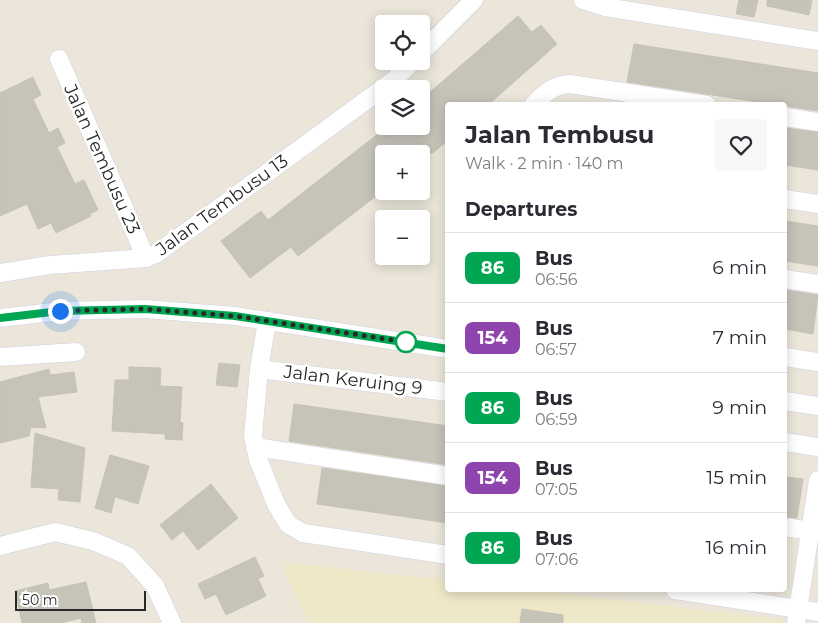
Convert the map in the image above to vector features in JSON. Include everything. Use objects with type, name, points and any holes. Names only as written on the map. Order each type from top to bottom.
[{"type":"street","points":[[430,44],[474,0]]},
{"type":"street","points":[[583,0],[605,8],[818,41]]},
{"type":"street","name":"Jalan Tembusu 23","points":[[59,59],[146,258]]},
{"type":"street","name":"Jalan Tembusu 13","points":[[0,273],[50,265],[146,258],[156,254],[394,80],[404,70]]},
{"type":"street","points":[[536,102],[548,90],[558,84],[570,84],[687,102]]},
{"type":"street","points":[[787,117],[818,122]]},
{"type":"street","points":[[787,199],[818,204]]},
{"type":"street","points":[[787,279],[818,284]]},
{"type":"street","points":[[0,318],[60,311],[145,309],[268,321],[445,349]]},
{"type":"street","name":"Jalan Keruing 9","points":[[268,321],[259,369],[253,436],[255,447],[276,504],[288,524],[303,533],[445,555]]},
{"type":"street","points":[[0,357],[76,352]]},
{"type":"street","points":[[787,357],[818,362]]},
{"type":"street","name":"Jalan Keruing 9","points":[[259,369],[445,392]]},
{"type":"street","points":[[787,400],[818,406]]},
{"type":"street","points":[[787,442],[818,447]]},
{"type":"street","points":[[255,447],[445,476]]},
{"type":"street","points":[[798,616],[814,532],[818,480]]},
{"type":"street","points":[[787,527],[814,532]]},
{"type":"street","points":[[0,546],[56,532],[93,541],[128,556],[155,586],[172,623]]},
{"type":"street","points":[[684,592],[798,616],[818,612]]},
{"type":"shaded area","points":[[281,562],[445,580],[445,592],[553,592],[784,620],[784,623],[308,623]]},
{"type":"building","points":[[739,0],[758,0],[754,17],[736,14]]},
{"type":"building","points":[[767,0],[812,0],[809,15],[767,6]]},
{"type":"building","points":[[518,16],[532,32],[541,25],[557,44],[491,102],[445,102],[445,143],[434,152],[430,154],[430,145],[375,145],[375,197],[298,256],[291,247],[250,278],[221,241],[261,211],[268,220],[377,135],[430,135],[430,92]]},
{"type":"building","points":[[634,44],[818,73],[818,111],[787,106],[787,102],[759,102],[627,82]]},
{"type":"building","points":[[33,77],[41,95],[33,99],[49,133],[58,128],[65,143],[57,147],[75,184],[84,180],[98,210],[90,214],[91,216],[56,233],[51,223],[38,229],[27,204],[0,216],[0,93]]},
{"type":"building","points":[[787,128],[818,132],[818,170],[787,165]]},
{"type":"building","points":[[787,221],[818,226],[818,266],[787,261]]},
{"type":"building","points":[[787,290],[818,295],[813,334],[787,329]]},
{"type":"building","points":[[219,363],[240,365],[237,387],[216,385]]},
{"type":"building","points":[[129,367],[161,368],[160,386],[182,387],[180,422],[183,423],[182,440],[165,439],[165,434],[112,431],[115,380],[129,380]]},
{"type":"building","points":[[49,369],[50,375],[74,372],[77,392],[38,397],[46,428],[31,427],[29,436],[0,443],[0,382]]},
{"type":"building","points":[[294,404],[445,426],[445,465],[289,441]]},
{"type":"building","points":[[35,433],[85,448],[80,502],[58,500],[59,489],[31,487]]},
{"type":"building","points":[[110,455],[149,466],[138,504],[115,497],[111,513],[95,508]]},
{"type":"building","points":[[322,468],[445,486],[445,523],[317,504]]},
{"type":"building","points":[[787,477],[803,479],[797,518],[787,517]]},
{"type":"building","points":[[211,484],[238,518],[198,550],[183,531],[172,540],[160,525]]},
{"type":"building","points":[[255,557],[264,576],[258,579],[266,596],[226,615],[216,594],[205,599],[198,584]]},
{"type":"building","points":[[86,582],[96,623],[82,623],[81,618],[61,623],[22,623],[15,591],[48,583],[49,590]]},
{"type":"building","points":[[522,609],[563,615],[563,623],[520,623]]},
{"type":"bus line","name":"86","points":[[0,318],[60,311],[145,309],[235,316],[445,349]]},
{"type":"route","points":[[60,311],[145,309],[235,316],[412,343],[406,342]]}]
